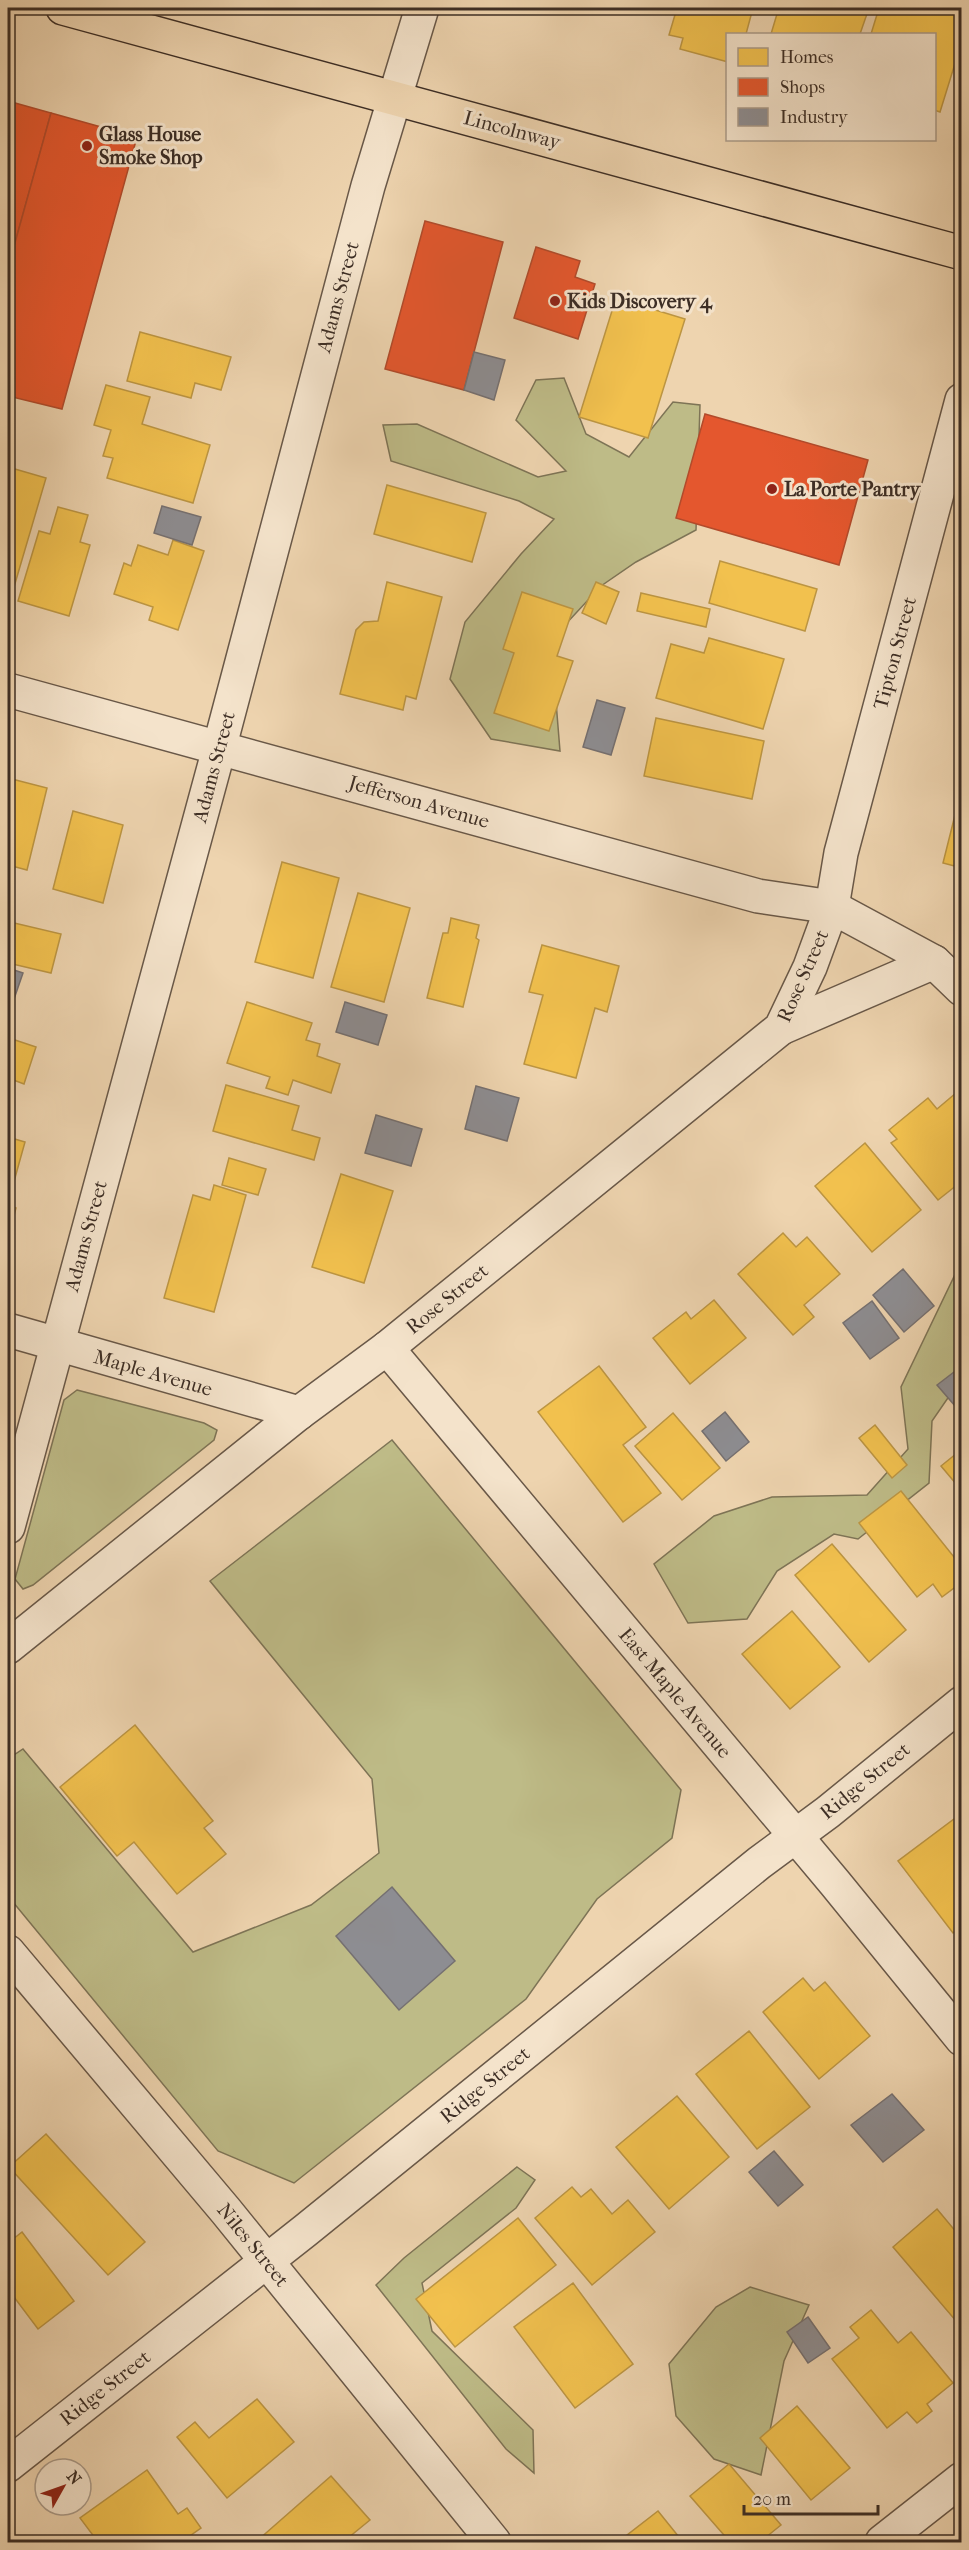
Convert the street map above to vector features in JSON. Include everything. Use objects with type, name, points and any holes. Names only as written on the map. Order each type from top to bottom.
[{"type":"main road","name":"Lincolnway","points":[[63,8],[962,253]]},
{"type":"street","name":"Adams Street","points":[[8,1527],[219,749],[368,186],[422,8]]},
{"type":"street","name":"Tipton Street","points":[[832,907],[841,853],[962,400]]},
{"type":"street","name":"Jefferson Avenue","points":[[8,690],[758,896],[832,907],[934,962],[962,989]]},
{"type":"street","name":"Rose Street","points":[[8,1647],[299,1413],[387,1348],[782,1028],[810,967],[832,907]]},
{"type":"street","points":[[782,1028],[934,962]]},
{"type":"street","name":"Maple Avenue","points":[[8,1330],[299,1413]]},
{"type":"street","name":"East Maple Avenue","points":[[387,1348],[962,2039]]},
{"type":"street","name":"Ridge Street","points":[[8,2465],[962,1703]]},
{"type":"street","name":"Niles Street","points":[[8,1952],[266,2261],[494,2542]]},
{"type":"street","points":[[882,2542],[962,2479]]},
{"type":"shaded area","points":[[564,378],[586,434],[629,457],[673,402],[700,405],[696,530],[636,562],[601,586],[551,640],[560,751],[491,739],[450,679],[465,622],[521,554],[554,519],[519,501],[391,461],[383,425],[417,424],[538,477],[566,471],[516,420],[536,380]]},
{"type":"shaded area","points":[[961,1262],[961,1379],[932,1421],[929,1483],[858,1539],[834,1534],[777,1571],[747,1619],[688,1623],[654,1564],[714,1516],[772,1497],[867,1495],[908,1449],[901,1387]]},
{"type":"shaded area","points":[[77,1390],[204,1423],[217,1430],[214,1440],[33,1585],[23,1589],[15,1579],[64,1400]]},
{"type":"shaded area","points":[[392,1440],[681,1790],[672,1838],[597,1899],[526,1999],[294,2183],[218,2151],[8,1896],[8,1759],[23,1749],[193,1952],[311,1905],[379,1853],[372,1779],[210,1581]]},
{"type":"shaded area","points":[[517,2167],[535,2180],[516,2208],[422,2283],[432,2331],[533,2430],[534,2473],[506,2449],[376,2285],[404,2258]]},
{"type":"shaded area","points":[[750,2287],[809,2305],[784,2361],[761,2475],[714,2459],[676,2416],[669,2364],[716,2307]]},
{"type":"building: Homes","points":[[677,8],[753,8],[746,33],[726,33],[726,61],[680,49],[683,38],[669,35]]},
{"type":"building: Homes","points":[[765,8],[869,8],[860,33],[771,33],[777,14]]},
{"type":"building: Homes","points":[[879,8],[962,10],[962,41],[940,112],[936,111],[936,33],[871,33]]},
{"type":"building: Homes","points":[[616,298],[685,319],[648,438],[579,417]]},
{"type":"building: Homes","points":[[140,332],[231,357],[221,390],[195,383],[191,398],[127,381]]},
{"type":"building: Homes","points":[[106,385],[150,397],[142,424],[210,445],[193,503],[107,478],[113,458],[103,456],[111,430],[94,425]]},
{"type":"building: Homes","points":[[8,467],[46,478],[14,587],[8,585]]},
{"type":"building: Homes","points":[[387,485],[486,513],[472,562],[374,534]]},
{"type":"building: Homes","points":[[58,507],[88,515],[80,542],[90,545],[69,616],[18,601],[39,531],[50,534]]},
{"type":"building: Homes","points":[[173,540],[204,551],[178,630],[149,620],[153,607],[114,594],[124,563],[131,566],[138,545],[168,555]]},
{"type":"building: Homes","points":[[720,561],[817,589],[805,631],[709,603]]},
{"type":"building: Homes","points":[[387,582],[442,597],[416,699],[406,696],[403,710],[340,694],[356,630],[364,622],[378,621]]},
{"type":"building: Homes","points":[[596,582],[619,592],[606,624],[582,613]]},
{"type":"building: Homes","points":[[522,592],[573,609],[557,656],[573,661],[549,731],[494,713],[514,653],[503,649]]},
{"type":"building: Homes","points":[[641,593],[710,609],[706,627],[637,611]]},
{"type":"building: Homes","points":[[709,638],[784,659],[763,729],[656,698],[671,644],[704,653]]},
{"type":"building: Homes","points":[[656,718],[764,741],[752,799],[644,776]]},
{"type":"building: Homes","points":[[8,778],[47,788],[27,870],[8,865]]},
{"type":"building: Homes","points":[[73,811],[123,825],[103,903],[53,889]]},
{"type":"building: Homes","points":[[955,815],[962,817],[962,868],[943,863]]},
{"type":"building: Homes","points":[[282,862],[339,878],[313,978],[255,962]]},
{"type":"building: Homes","points":[[358,893],[410,908],[384,1002],[331,987]]},
{"type":"building: Homes","points":[[451,918],[479,925],[476,938],[479,940],[463,1007],[427,998],[443,933],[448,933]]},
{"type":"building: Homes","points":[[10,922],[61,934],[51,973],[8,963]]},
{"type":"building: Homes","points":[[542,945],[619,966],[607,1012],[595,1008],[576,1078],[524,1064],[543,995],[529,992]]},
{"type":"building: Homes","points":[[247,1002],[312,1023],[306,1040],[320,1044],[317,1056],[340,1064],[331,1093],[293,1080],[288,1095],[266,1088],[270,1077],[227,1063]]},
{"type":"building: Homes","points":[[8,1027],[12,1028],[9,1038],[36,1047],[24,1084],[8,1078]]},
{"type":"building: Homes","points":[[226,1085],[299,1106],[292,1130],[320,1138],[314,1160],[213,1131]]},
{"type":"building: Homes","points":[[956,1093],[962,1100],[962,1181],[938,1200],[891,1143],[897,1139],[889,1130],[928,1098],[937,1109]]},
{"type":"building: Homes","points":[[8,1137],[25,1142],[8,1203]]},
{"type":"building: Homes","points":[[865,1143],[921,1210],[872,1252],[815,1186]]},
{"type":"building: Homes","points":[[229,1158],[266,1169],[258,1195],[222,1185]]},
{"type":"building: Homes","points":[[341,1174],[393,1191],[364,1283],[312,1267]]},
{"type":"building: Homes","points":[[214,1185],[246,1195],[214,1312],[164,1298],[193,1195],[210,1200]]},
{"type":"building: Homes","points":[[8,1205],[16,1208],[8,1238]]},
{"type":"building: Homes","points":[[783,1233],[796,1247],[807,1237],[840,1274],[804,1305],[814,1317],[793,1335],[738,1274]]},
{"type":"building: Homes","points":[[714,1300],[746,1338],[690,1384],[653,1338],[686,1312],[691,1319]]},
{"type":"building: Homes","points":[[599,1366],[646,1427],[623,1445],[661,1493],[623,1522],[538,1412]]},
{"type":"building: Homes","points":[[673,1413],[720,1468],[682,1500],[635,1446]]},
{"type":"building: Homes","points":[[875,1425],[907,1465],[892,1478],[859,1438]]},
{"type":"building: Homes","points":[[962,1449],[962,1491],[941,1466]]},
{"type":"building: Homes","points":[[901,1491],[962,1567],[962,1582],[942,1597],[933,1584],[917,1597],[859,1523]]},
{"type":"building: Homes","points":[[832,1544],[906,1630],[869,1662],[795,1575]]},
{"type":"building: Homes","points":[[792,1611],[840,1667],[790,1709],[742,1654]]},
{"type":"building: Homes","points":[[135,1725],[213,1821],[204,1828],[226,1854],[177,1894],[134,1842],[117,1856],[60,1787]]},
{"type":"building: Homes","points":[[962,1813],[962,1926],[953,1933],[898,1861]]},
{"type":"building: Homes","points":[[803,1978],[814,1991],[825,1982],[870,2036],[819,2079],[763,2012]]},
{"type":"building: Homes","points":[[749,2031],[810,2107],[757,2149],[696,2074]]},
{"type":"building: Homes","points":[[677,2096],[729,2157],[669,2209],[616,2147]]},
{"type":"building: Homes","points":[[46,2134],[145,2242],[108,2275],[9,2167]]},
{"type":"building: Homes","points":[[572,2187],[581,2197],[591,2189],[612,2214],[628,2200],[655,2232],[592,2285],[535,2218]]},
{"type":"building: Homes","points":[[937,2209],[962,2239],[962,2328],[893,2247]]},
{"type":"building: Homes","points":[[518,2218],[556,2265],[455,2347],[416,2299]]},
{"type":"building: Homes","points":[[22,2232],[74,2301],[38,2329],[8,2289],[8,2243]]},
{"type":"building: Homes","points":[[573,2283],[633,2364],[575,2408],[514,2327]]},
{"type":"building: Homes","points":[[871,2310],[898,2343],[911,2332],[953,2383],[927,2404],[932,2411],[917,2423],[907,2412],[887,2428],[832,2359],[859,2338],[850,2327]]},
{"type":"building: Homes","points":[[257,2399],[294,2442],[227,2498],[177,2437],[195,2422],[209,2438]]},
{"type":"building: Homes","points":[[797,2406],[850,2468],[811,2500],[760,2438]]},
{"type":"building: Homes","points":[[729,2464],[781,2525],[760,2542],[730,2542],[690,2496]]},
{"type":"building: Homes","points":[[147,2470],[178,2514],[187,2508],[201,2528],[181,2542],[98,2542],[80,2518],[93,2517],[93,2509]]},
{"type":"building: Homes","points":[[331,2476],[370,2520],[343,2542],[260,2542],[258,2540]]},
{"type":"building: Homes","points":[[658,2511],[683,2542],[618,2542]]},
{"type":"building: Shops","points":[[8,101],[51,113],[8,268]]},
{"type":"building: Shops","points":[[51,113],[137,137],[62,409],[8,396],[8,268]]},
{"type":"building: Shops","points":[[425,221],[503,242],[464,390],[385,369]]},
{"type":"building: Shops","name":"Kids Discovery 4","points":[[536,247],[580,261],[575,277],[595,284],[578,339],[514,318]]},
{"type":"building: Shops","name":"La Porte Pantry","points":[[705,414],[868,460],[839,565],[676,518]]},
{"type":"building: Industry","points":[[474,352],[505,360],[494,400],[464,390]]},
{"type":"building: Industry","points":[[162,506],[201,517],[192,545],[154,533]]},
{"type":"building: Industry","points":[[597,700],[625,708],[611,755],[583,747]]},
{"type":"building: Industry","points":[[8,968],[23,973],[14,999],[8,997]]},
{"type":"building: Industry","points":[[345,1002],[387,1015],[378,1045],[336,1032]]},
{"type":"building: Industry","points":[[476,1086],[519,1098],[507,1141],[465,1129]]},
{"type":"building: Industry","points":[[376,1115],[422,1129],[411,1166],[365,1153]]},
{"type":"building: Industry","points":[[903,1269],[934,1306],[904,1332],[873,1295]]},
{"type":"building: Industry","points":[[872,1301],[899,1338],[870,1359],[843,1323]]},
{"type":"building: Industry","points":[[958,1369],[962,1373],[962,1414],[937,1385]]},
{"type":"building: Industry","points":[[725,1412],[749,1442],[726,1461],[702,1431]]},
{"type":"building: Industry","points":[[392,1887],[455,1961],[399,2010],[336,1936]]},
{"type":"building: Industry","points":[[892,2094],[924,2130],[883,2162],[851,2125]]},
{"type":"building: Industry","points":[[774,2151],[803,2185],[778,2206],[749,2172]]},
{"type":"building: Industry","points":[[808,2317],[830,2348],[808,2363],[787,2332]]},
{"type":"place","name":"Glass House Smoke Shop","points":[[87,146]]},
{"type":"place","name":"Kids Discovery 4","points":[[555,301]]},
{"type":"place","name":"La Porte Pantry","points":[[772,489]]}]
